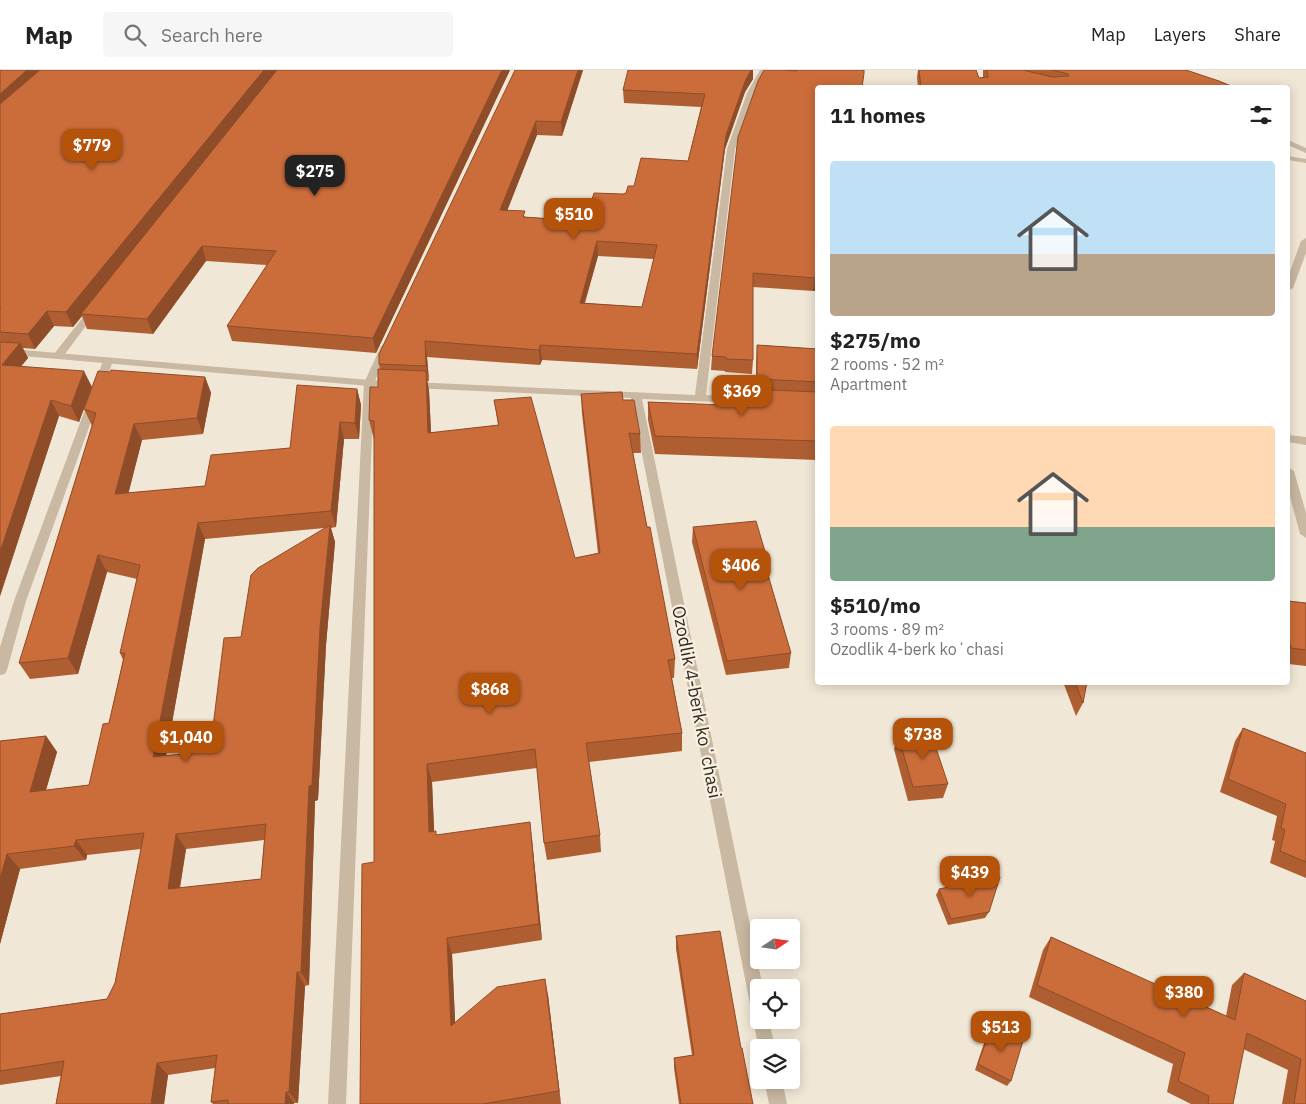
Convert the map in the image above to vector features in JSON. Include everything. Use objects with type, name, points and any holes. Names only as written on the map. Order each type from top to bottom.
[{"type":"street","points":[[700,398],[730,149],[751,93],[764,70]]},
{"type":"street","points":[[1290,143],[1306,151]]},
{"type":"street","points":[[1290,158],[1306,162]]},
{"type":"street","points":[[1290,284],[1302,262],[1306,241]]},
{"type":"street","points":[[58,356],[100,302]]},
{"type":"street","points":[[337,1104],[369,383],[390,338]]},
{"type":"street","points":[[0,351],[369,383],[749,401]]},
{"type":"street","points":[[0,670],[20,601],[108,361]]},
{"type":"street","name":"Ozodlik 4-berk koʻchasi","points":[[636,395],[753,979]]},
{"type":"street","points":[[1290,439],[1306,441]]},
{"type":"street","points":[[1290,479],[1306,534]]},
{"type":"street","points":[[775,1089],[778,1104]]},
{"type":"building","points":[[0,70],[27,70],[0,94]]},
{"type":"building","points":[[40,70],[264,70],[66,312],[47,311],[28,334],[0,332],[0,104]]},
{"type":"building","points":[[277,70],[502,70],[373,338],[227,326],[276,251],[202,246],[147,319],[81,314]]},
{"type":"building","points":[[515,70],[578,70],[561,122],[536,121],[500,210],[525,211],[523,217],[585,221],[594,193],[623,194],[626,193],[628,186],[634,186],[641,158],[688,161],[705,94],[623,90],[628,70],[751,70],[726,135],[697,354],[540,345],[539,350],[425,341],[426,366],[379,364],[379,354]],"holes":[[[597,241],[657,245],[642,307],[580,303]]]},
{"type":"building","points":[[764,70],[864,70],[862,85],[815,85],[815,278],[753,273],[753,360],[726,359],[726,357],[712,356],[738,137],[758,81]]},
{"type":"building","points":[[919,70],[976,70],[979,78],[988,77],[987,70],[1023,70],[1052,77],[1069,76],[1068,74],[1052,70],[1186,70],[1229,85],[921,85]]},
{"type":"building","points":[[0,342],[20,343],[2,365],[84,371],[71,406],[51,400],[0,552]]},
{"type":"building","points":[[757,345],[815,349],[815,382],[757,379]]},
{"type":"building","points":[[378,369],[426,371],[428,433],[499,425],[494,400],[531,397],[575,558],[600,553],[581,394],[622,392],[623,400],[634,400],[640,434],[629,433],[647,527],[650,527],[675,659],[668,660],[682,733],[586,743],[600,835],[544,843],[535,749],[427,764],[429,832],[436,831],[436,835],[530,822],[539,924],[447,938],[451,1026],[497,987],[545,979],[559,1091],[483,1104],[360,1104],[362,864],[374,862],[374,421],[369,420],[370,387],[378,387]]},
{"type":"building","points":[[111,370],[205,377],[197,418],[134,424],[115,494],[205,486],[211,455],[290,448],[297,385],[357,389],[355,423],[340,422],[331,511],[198,523],[153,757],[210,751],[224,638],[241,637],[251,575],[258,568],[330,525],[320,628],[312,785],[309,786],[301,972],[297,972],[289,1092],[286,1092],[285,1104],[228,1104],[228,1100],[211,1102],[217,1055],[157,1063],[151,1104],[56,1104],[64,1061],[0,1071],[0,1014],[107,999],[115,983],[144,833],[76,840],[74,846],[7,854],[0,879],[0,741],[46,736],[30,792],[89,785],[103,724],[109,723],[125,653],[120,653],[140,565],[98,555],[68,658],[19,663],[96,413],[84,409],[98,371],[110,372]],"holes":[[[266,824],[261,879],[168,889],[176,834]]]},
{"type":"building","points":[[725,388],[815,392],[815,441],[655,436],[648,402],[724,405]]},
{"type":"building","points":[[756,521],[769,565],[765,565],[791,653],[727,661],[693,527]]},
{"type":"building","points":[[1290,601],[1306,603],[1306,650],[1291,648]]},
{"type":"building","points":[[1076,685],[1086,685],[1083,703]]},
{"type":"building","points":[[1243,728],[1306,753],[1306,862],[1280,851],[1285,830],[1281,828],[1286,804],[1228,779]]},
{"type":"building","points":[[931,733],[948,784],[913,787],[898,735]]},
{"type":"building","points":[[1000,877],[989,912],[951,919],[939,889]]},
{"type":"building","points":[[720,931],[753,1104],[681,1104],[674,1058],[694,1055],[676,936]]},
{"type":"building","points":[[1051,937],[1235,1020],[1244,973],[1306,1001],[1306,1104],[1294,1104],[1301,1059],[1247,1033],[1233,1104],[1208,1104],[1209,1096],[1178,1081],[1185,1053],[1037,985]]},
{"type":"building","points":[[992,1025],[1023,1041],[1011,1081],[978,1064]]}]
